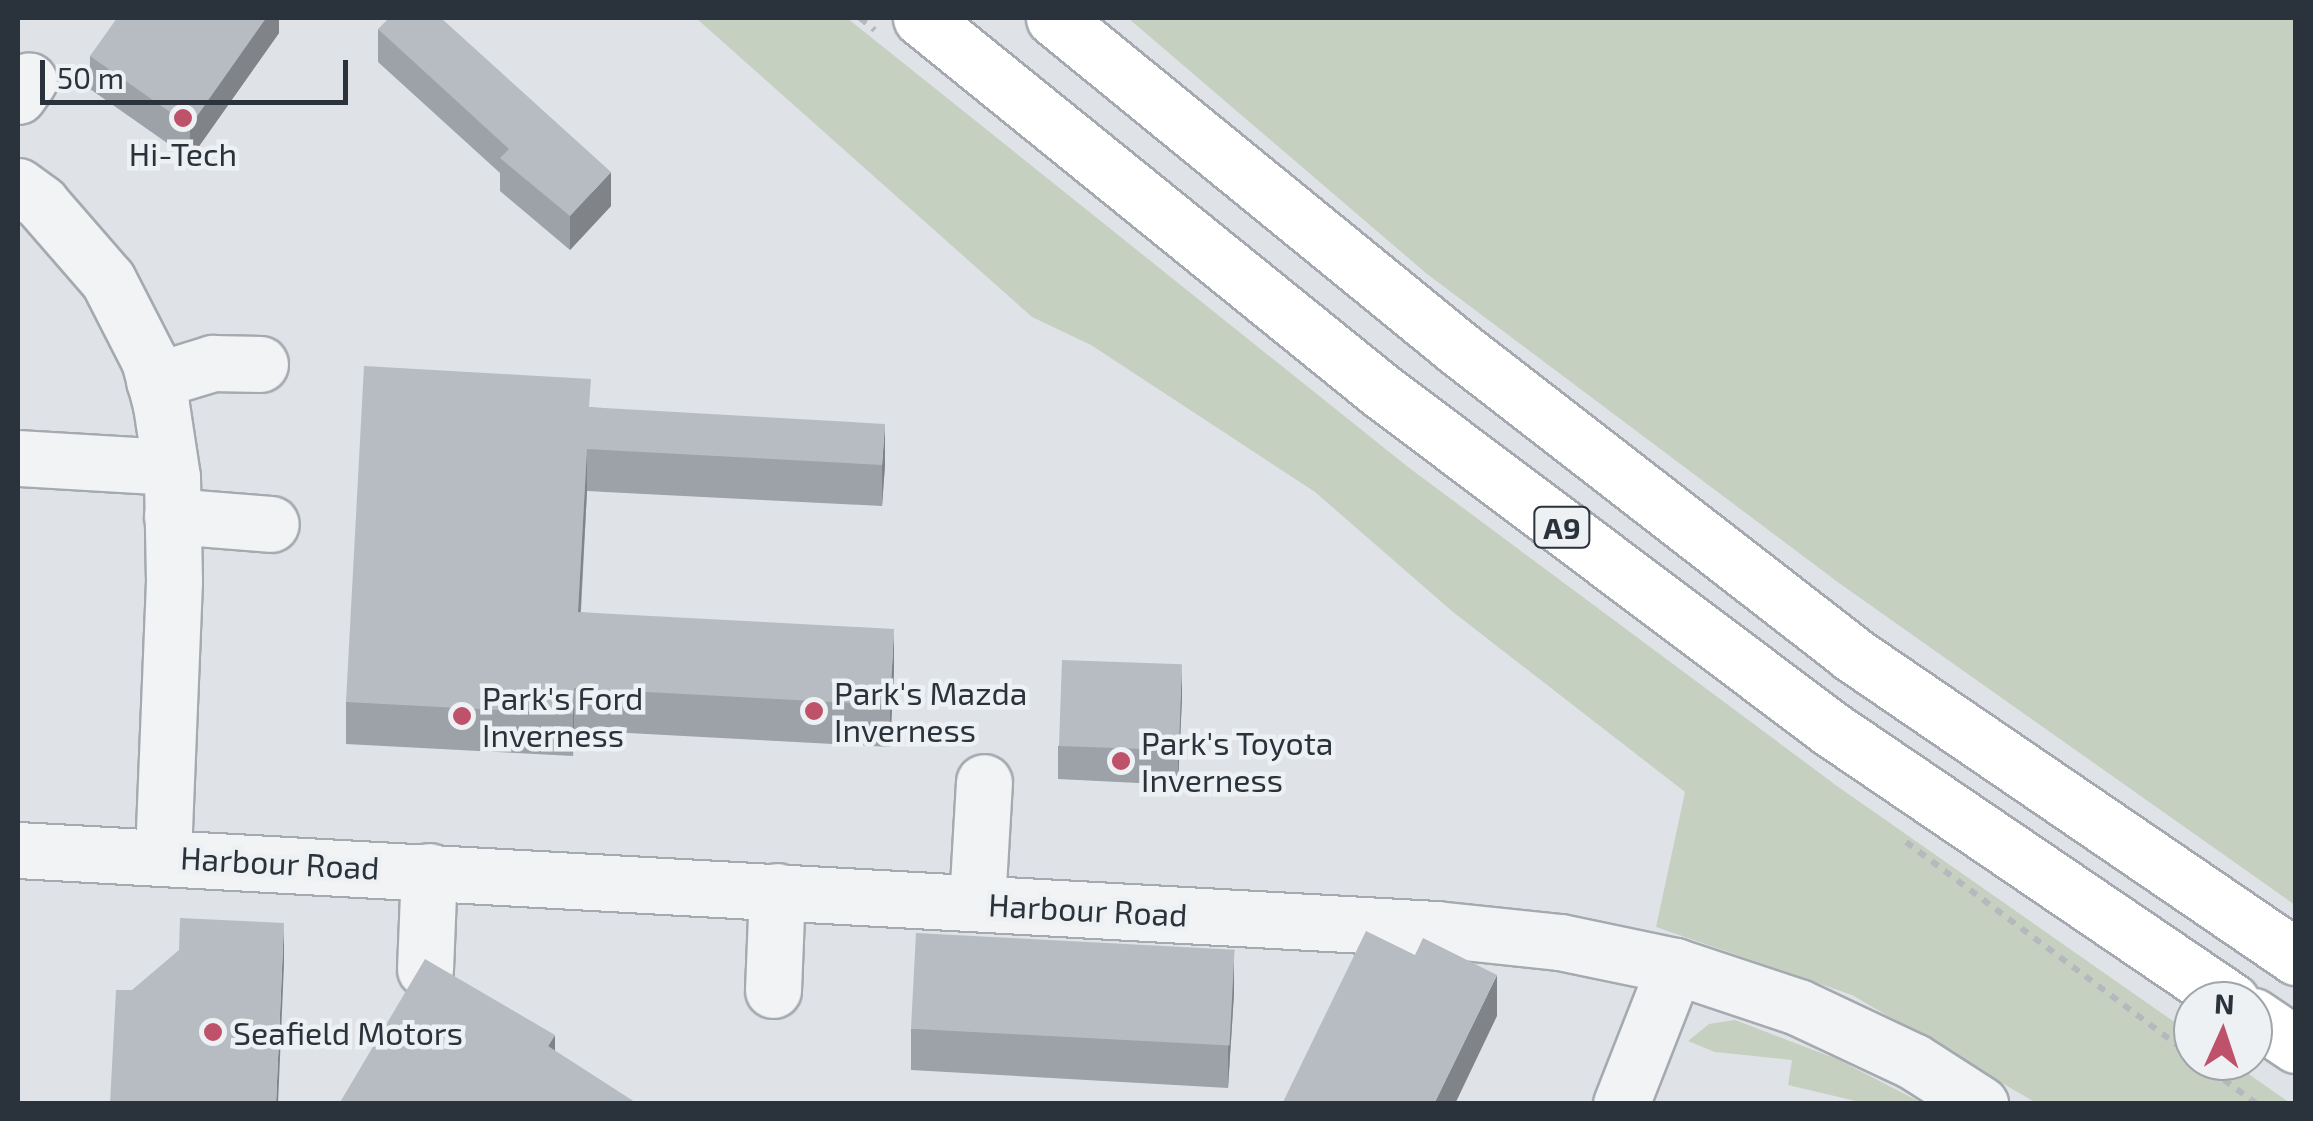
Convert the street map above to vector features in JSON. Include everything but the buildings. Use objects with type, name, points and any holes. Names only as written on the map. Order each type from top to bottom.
[{"type":"highway","name":"A9","points":[[921,18],[1380,390],[1816,718],[2202,981]]},
{"type":"highway","name":"A9","points":[[1054,18],[1458,348],[1852,654],[2296,957]]},
{"type":"highway","points":[[2273,1029],[2296,1044]]},
{"type":"street","name":"Harbour Road","points":[[18,186],[41,203],[108,280],[154,381],[171,492],[163,856]]},
{"type":"street","points":[[154,381],[212,363],[260,364]]},
{"type":"street","points":[[18,458],[171,492],[271,524]]},
{"type":"street","points":[[976,903],[984,782]]},
{"type":"street","name":"Harbour Road","points":[[18,850],[1498,934],[1675,966],[1856,1033],[1980,1104]]},
{"type":"street","points":[[425,969],[429,871]]},
{"type":"street","points":[[772,990],[777,891]]},
{"type":"street","points":[[1626,1102],[1675,966]]},
{"type":"path","points":[[2226,1081],[2258,1104]]},
{"type":"green space","points":[[696,18],[847,18],[1408,467],[1837,786],[2173,1021],[2173,1081],[2259,1081],[2290,1103],[2036,1103],[1852,995],[1656,927],[1685,792],[1453,612],[1315,492],[1091,345],[1032,317]]},
{"type":"green space","points":[[1128,18],[2295,18],[2295,905],[1839,583],[1427,274]]},
{"type":"green space","points":[[1735,1020],[1837,1059],[1922,1103],[1864,1103],[1788,1085],[1792,1060],[1715,1052],[1688,1041],[1709,1024]]},
{"type":"place","name":"Hi-Tech","points":[[183,118]]},
{"type":"place","name":"Park's Mazda Inverness","points":[[814,711]]},
{"type":"place","name":"Park's Ford Inverness","points":[[462,716]]},
{"type":"place","name":"Park's Toyota Inverness","points":[[1121,761]]},
{"type":"place","name":"Seafield Motors","points":[[213,1032]]}]
